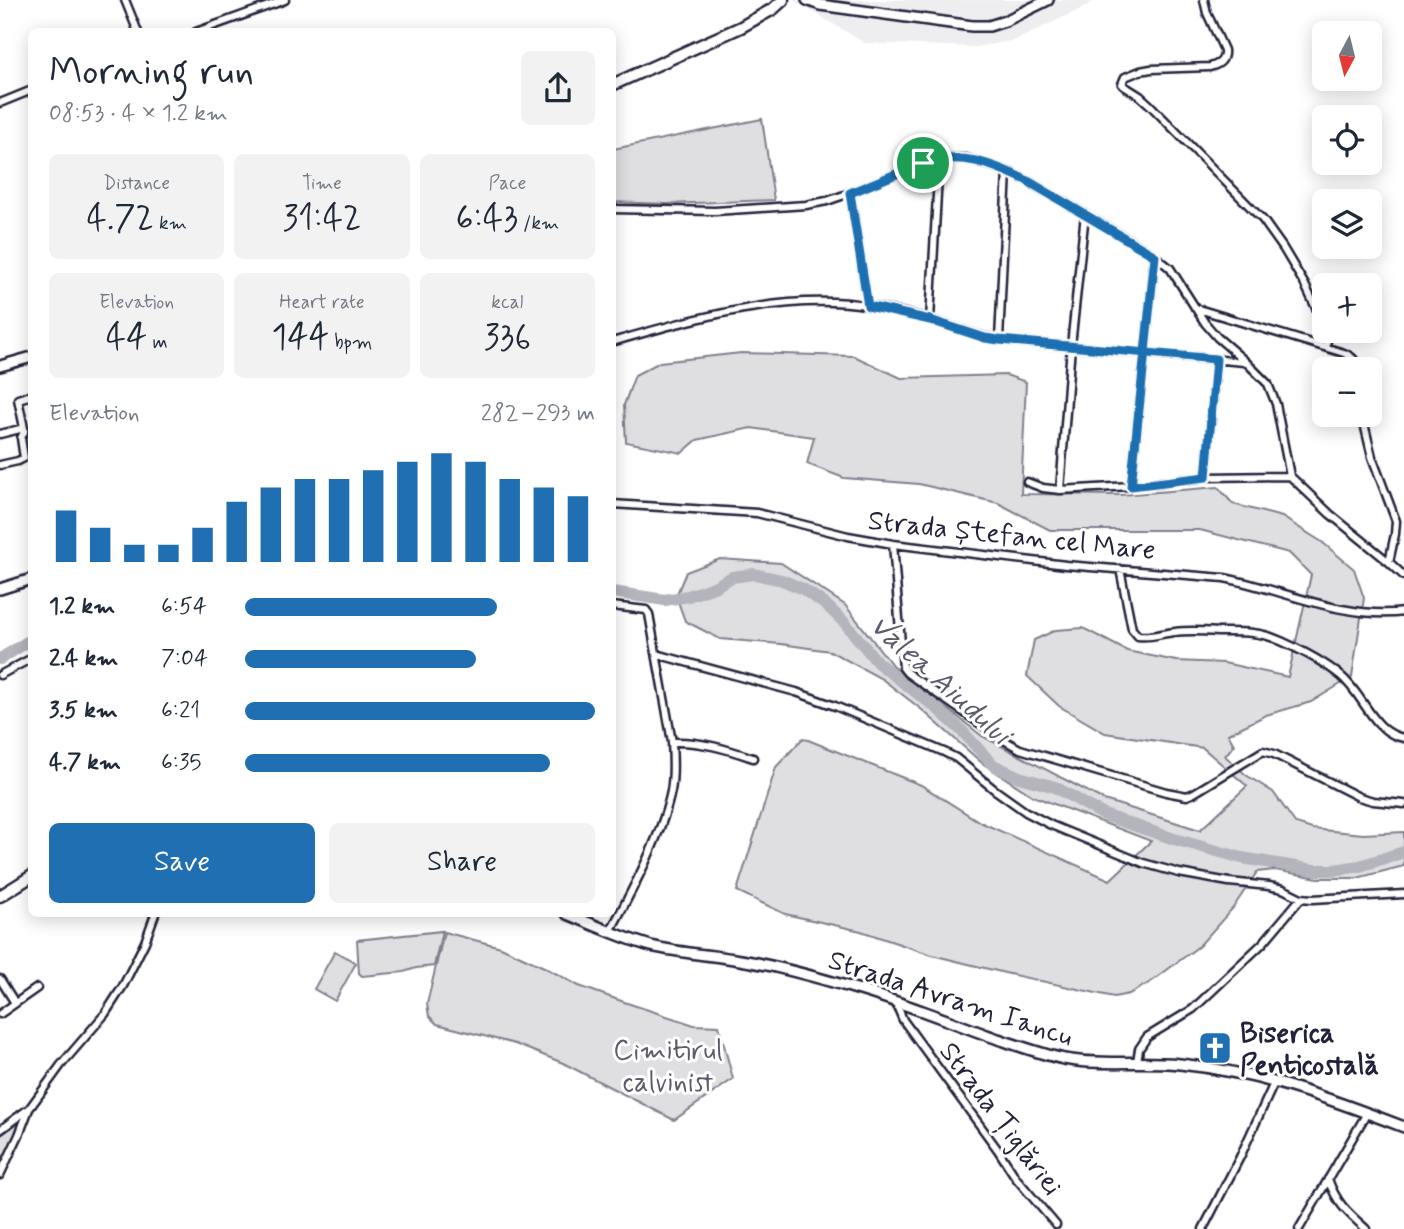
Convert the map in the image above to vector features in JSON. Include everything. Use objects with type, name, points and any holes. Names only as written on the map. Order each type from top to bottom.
[{"type":"main road","points":[[616,83],[741,27],[773,9],[783,0]]},
{"type":"main road","points":[[807,0],[820,5],[972,26],[989,26],[1048,0]]},
{"type":"main road","points":[[0,366],[28,358]]},
{"type":"main road","points":[[0,589],[28,580]]},
{"type":"main road","points":[[0,896],[28,878]]},
{"type":"main road","name":"Strada Avram Iancu","points":[[574,917],[635,942],[761,964],[855,988],[1059,1058],[1084,1062],[1181,1064],[1222,1070],[1275,1081],[1404,1127]]},
{"type":"street","points":[[125,0],[136,28]]},
{"type":"street","points":[[207,28],[285,0]]},
{"type":"street","points":[[1204,0],[1224,50],[1218,65],[1140,71],[1125,77],[1122,83],[1150,105],[1263,220],[1312,300]]},
{"type":"street","points":[[0,103],[28,92]]},
{"type":"street","points":[[930,320],[939,158]]},
{"type":"street","points":[[616,209],[715,211],[787,207],[827,201],[939,158],[966,158],[1007,171],[1155,256],[1170,268],[1217,337],[1263,378],[1272,390],[1290,476],[1330,514],[1404,576]]},
{"type":"street","points":[[999,340],[1007,171]]},
{"type":"street","points":[[850,193],[868,306]]},
{"type":"street","points":[[1060,490],[1084,214]]},
{"type":"street","points":[[1131,486],[1155,256]]},
{"type":"street","points":[[616,341],[684,321],[740,310],[827,302],[868,306],[930,320],[985,338],[1246,362]]},
{"type":"street","points":[[1195,308],[1350,357]]},
{"type":"street","points":[[1325,347],[1326,343]]},
{"type":"street","points":[[1206,477],[1216,359]]},
{"type":"street","points":[[0,465],[23,458],[21,438],[24,432],[18,400],[28,397]]},
{"type":"street","points":[[0,434],[28,422]]},
{"type":"street","points":[[1365,427],[1372,457],[1396,521],[1389,562]]},
{"type":"street","points":[[1027,482],[1060,490],[1131,486],[1206,477],[1290,476]]},
{"type":"street","name":"Strada Ștefan cel Mare","points":[[616,504],[757,513],[848,536],[893,544],[1007,559],[1224,578],[1347,610],[1380,614],[1404,612]]},
{"type":"street","points":[[1396,521],[1404,521]]},
{"type":"street","points":[[893,544],[903,668],[928,688],[1020,749],[1187,796],[1264,751],[1359,797],[1404,804]]},
{"type":"street","points":[[1120,569],[1132,628],[1138,636],[1185,631],[1249,632],[1269,636],[1317,660],[1341,676],[1380,726],[1388,733],[1404,738]]},
{"type":"street","points":[[610,932],[635,883],[665,813],[671,788],[673,757],[649,614],[646,610],[616,606]]},
{"type":"street","points":[[656,654],[796,692],[944,752],[956,758],[1026,812],[1143,863],[1179,873],[1283,889],[1301,898],[1404,894]]},
{"type":"street","points":[[0,675],[28,660]]},
{"type":"street","points":[[672,742],[705,745],[753,758]]},
{"type":"street","points":[[1137,1062],[1139,1049],[1147,1037],[1193,1009],[1263,943],[1301,898]]},
{"type":"street","points":[[0,1175],[29,1109],[115,999],[135,963],[154,917]]},
{"type":"street","points":[[0,979],[15,1003]]},
{"type":"street","points":[[0,1014],[37,988]]},
{"type":"street","name":"Strada Țiglăriei","points":[[895,1001],[903,1020],[1016,1178],[1056,1224]]},
{"type":"street","points":[[1203,1229],[1275,1081]]},
{"type":"street","points":[[0,1130],[29,1109]]},
{"type":"street","points":[[1299,1229],[1367,1113]]},
{"type":"street","points":[[1328,1180],[1340,1206],[1366,1229]]},
{"type":"shaded area","points":[[793,0],[1096,0],[1016,40],[976,47],[865,43]]},
{"type":"green space","points":[[762,119],[774,200],[667,204],[616,202],[616,148]]},
{"type":"green space","points":[[741,353],[854,356],[901,378],[1006,375],[1026,382],[1021,494],[1121,495],[1218,487],[1233,504],[1282,517],[1322,542],[1354,569],[1364,598],[1352,677],[1311,702],[1266,715],[1228,734],[1234,745],[1225,756],[1246,775],[1273,792],[1296,824],[1312,829],[1363,834],[1404,832],[1404,866],[1357,878],[1318,878],[1275,870],[1257,872],[1233,908],[1199,946],[1151,982],[1129,994],[1114,997],[932,955],[861,931],[785,914],[737,891],[776,767],[803,738],[921,785],[980,822],[1110,880],[1151,841],[1033,796],[982,763],[921,709],[882,679],[830,651],[720,639],[685,621],[676,596],[686,572],[720,559],[781,563],[845,605],[893,666],[982,736],[1104,800],[1200,830],[1247,786],[1203,748],[1105,733],[1059,706],[1027,676],[1034,640],[1056,630],[1083,628],[1127,651],[1176,661],[1224,663],[1288,677],[1311,575],[1289,553],[1200,530],[1050,530],[998,503],[919,484],[844,478],[807,464],[814,437],[751,428],[697,440],[682,453],[626,442],[624,405],[635,375],[660,362]]},
{"type":"green space","points":[[442,931],[434,966],[362,976],[359,973],[357,940]]},
{"type":"green space","name":"Cimitirul calvinist","points":[[444,932],[501,947],[579,986],[627,1003],[694,1025],[719,1026],[733,1079],[674,1120],[563,1063],[515,1044],[437,1024],[429,1016],[427,1004]]},
{"type":"green space","points":[[335,951],[356,963],[335,1001],[314,989]]},
{"type":"green space","points":[[18,1123],[22,1124],[0,1170],[0,1136]]},
{"type":"waterway","name":"Valea Aiudului","points":[[616,593],[665,600],[688,596],[732,577],[754,574],[782,580],[803,589],[826,605],[845,623],[878,663],[938,709],[993,765],[1019,777],[1055,787],[1104,815],[1242,858],[1314,870],[1360,866],[1404,852]]},
{"type":"waterway","name":"Valea Aiudului","points":[[0,659],[28,642]]},
{"type":"place","name":"Biserica Penticostală","points":[[1215,1048]]},
{"type":"route","points":[[923,163],[850,193],[868,306],[930,320],[985,338],[999,340],[1071,346],[1144,353],[1216,359],[1206,477],[1131,486],[1144,353],[1155,256],[1007,171],[966,158],[939,158],[923,163]]}]
